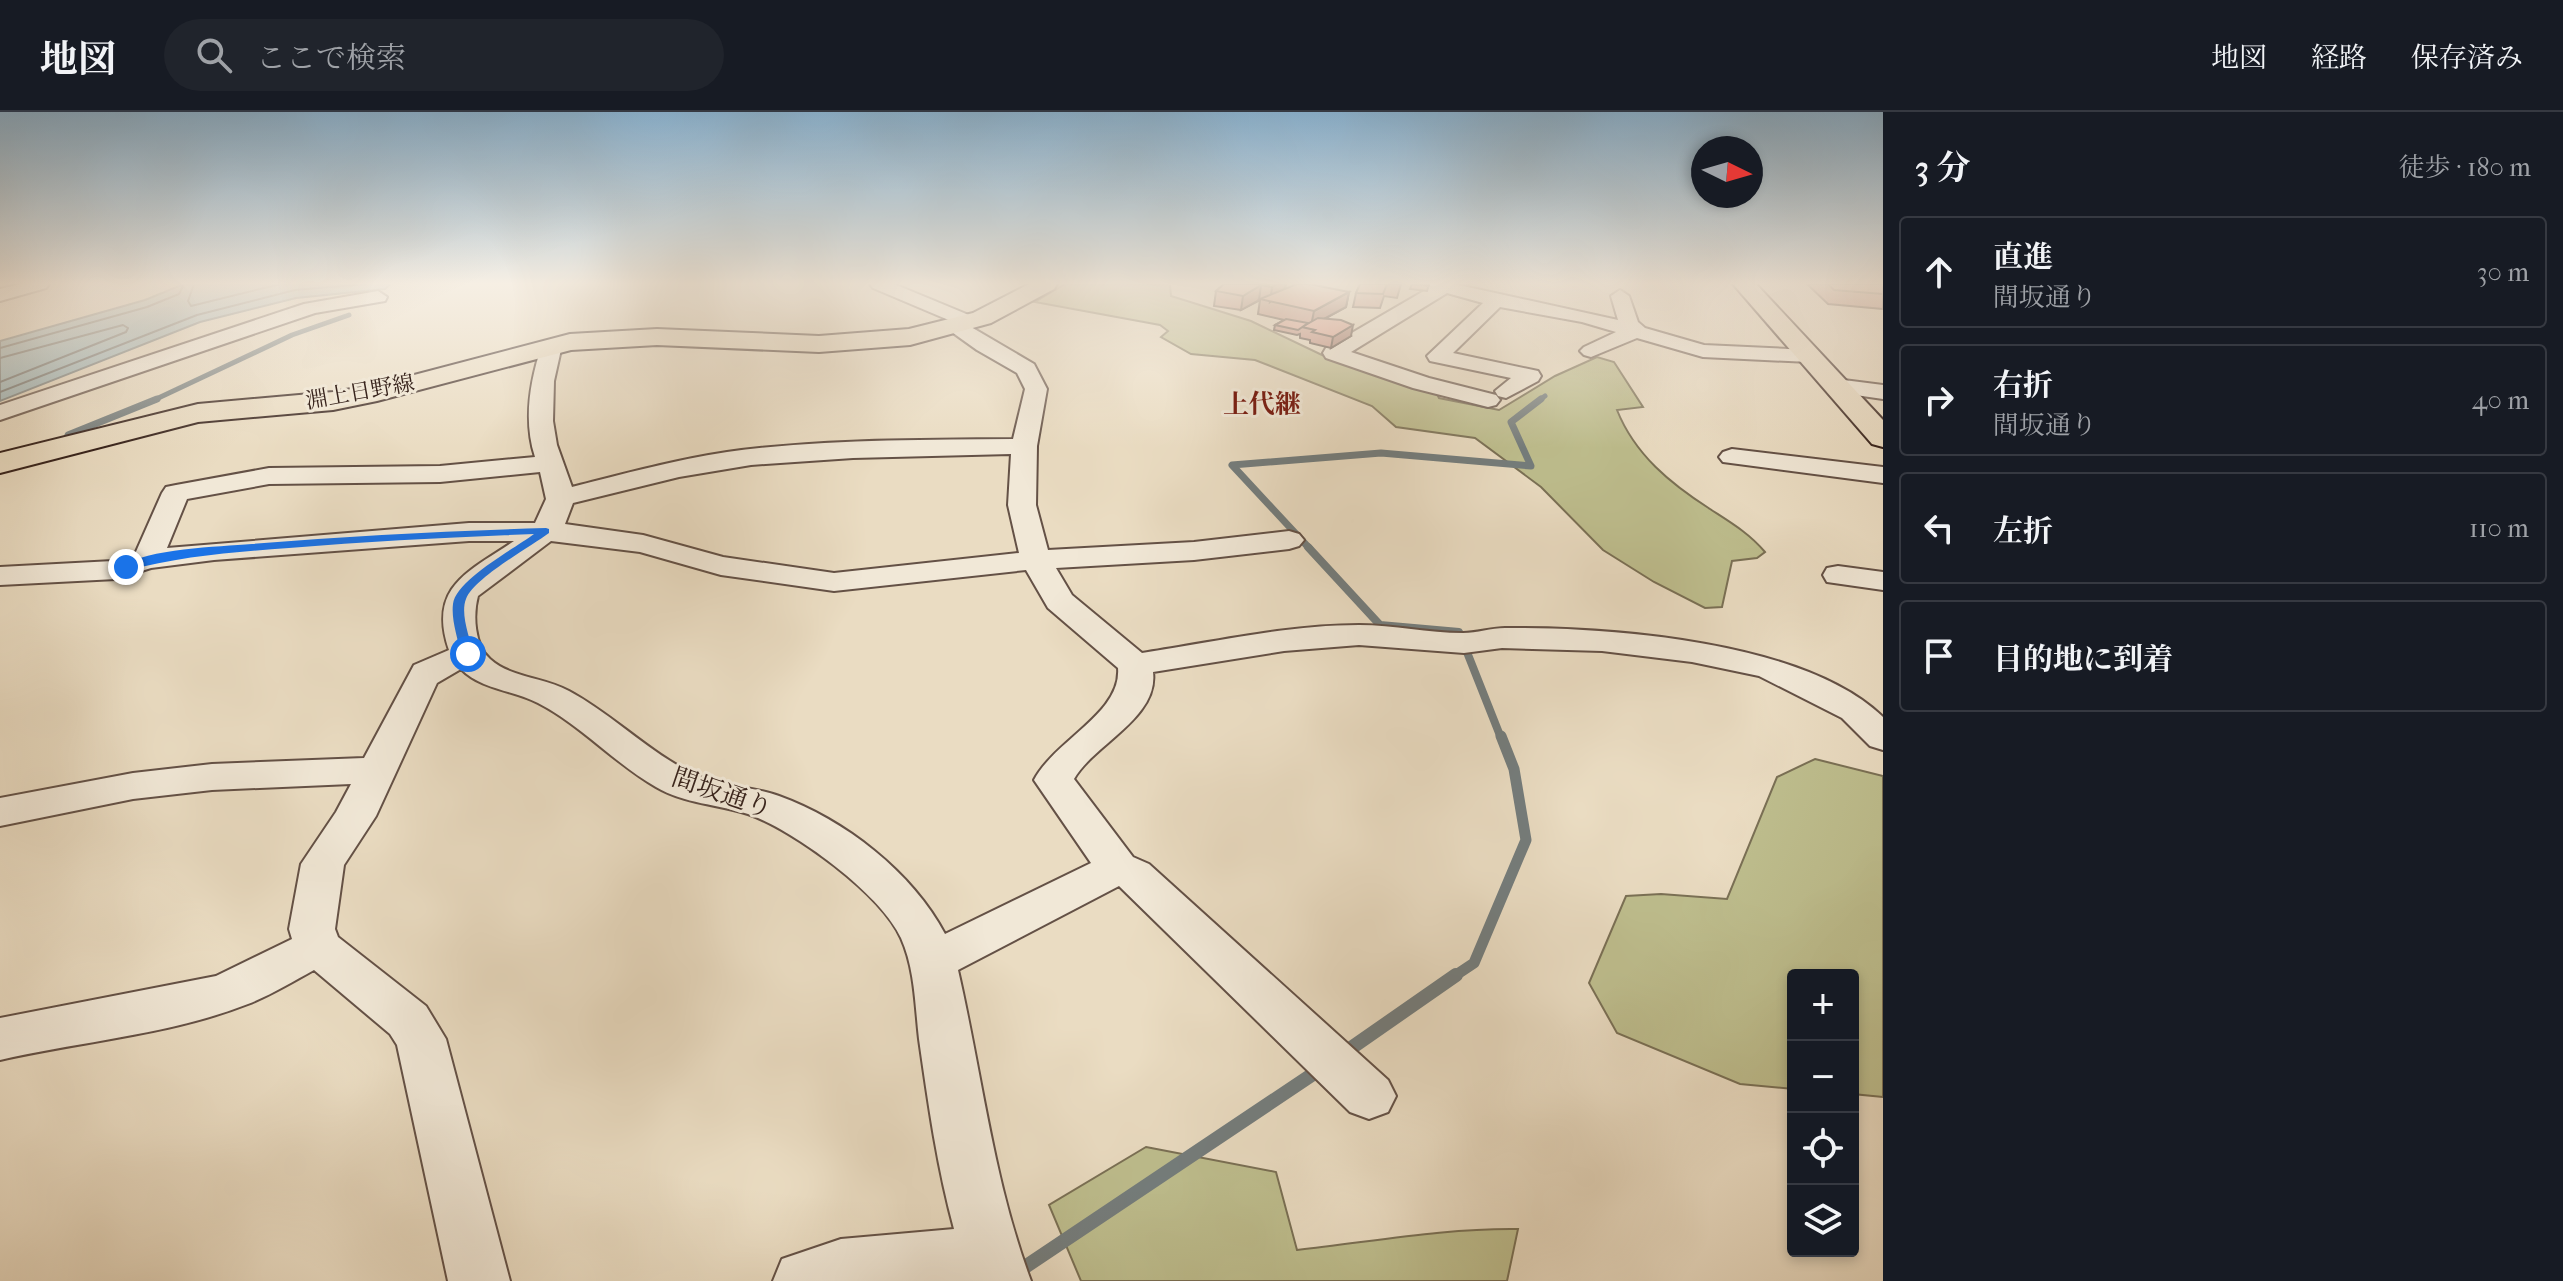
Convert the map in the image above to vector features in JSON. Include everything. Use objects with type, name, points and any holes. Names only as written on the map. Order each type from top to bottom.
[{"type":"main road","name":"淵上日野線","points":[[0,463],[190,415],[377,393],[552,345],[620,339]]},
{"type":"main road","name":"淵上日野線","points":[[678,339],[796,343],[865,342],[884,339]]},
{"type":"main road","points":[[1793,339],[1883,438]]},
{"type":"street","points":[[0,413],[221,339]]},
{"type":"street","points":[[983,339],[1026,369],[1036,389],[1024,446],[1022,505],[1036,560],[1053,593],[1066,609],[1126,654],[1135,665],[1137,684],[1121,712],[1054,775],[1059,789],[1118,868],[1134,875],[1346,1075]]},
{"type":"street","points":[[1356,339],[1334,353],[1421,383],[1497,395],[1530,376],[1438,356],[1456,339]]},
{"type":"street","points":[[1591,351],[1620,339]]},
{"type":"street","points":[[1662,339],[1703,351],[1809,356]]},
{"type":"street","points":[[479,1281],[421,1039],[408,1020],[318,947],[312,929],[323,864],[355,816],[426,672],[468,654],[458,608],[460,596],[474,582],[546,531],[558,510],[560,498],[542,436],[544,365],[552,345]]},
{"type":"street","points":[[1836,386],[1883,392]]},
{"type":"street","points":[[560,498],[653,474],[749,457],[852,450],[1024,446]]},
{"type":"street","points":[[1732,457],[1883,475]]},
{"type":"street","points":[[147,560],[176,493],[269,476],[440,474],[550,463]]},
{"type":"street","points":[[0,576],[116,570],[147,560],[214,551],[410,535],[546,531],[643,544],[721,566],[834,582],[1036,560],[1194,551],[1289,540]]},
{"type":"street","points":[[1838,575],[1883,581]]},
{"type":"street","points":[[1135,665],[1284,641],[1359,635],[1464,643],[1502,638],[1616,642],[1692,652],[1770,668],[1855,710],[1883,738]]},
{"type":"street","name":"間坂通り","points":[[468,654],[489,673],[563,701],[683,785],[765,806],[808,827],[876,879],[915,922],[933,961],[959,1112],[995,1268]]},
{"type":"street","points":[[0,812],[133,786],[212,777],[377,770]]},
{"type":"street","points":[[933,961],[1118,868]]},
{"type":"street","points":[[0,1039],[63,1024],[147,1014],[222,994],[318,947]]},
{"type":"street","points":[[804,1281],[841,1269],[995,1268]]},
{"type":"green space","points":[[1164,339],[1288,339],[1322,355],[1436,392],[1439,398],[1499,410],[1555,376],[1597,357],[1614,362],[1643,407],[1617,410],[1644,455],[1668,479],[1739,528],[1765,552],[1757,558],[1732,561],[1722,607],[1705,608],[1654,582],[1603,550],[1541,487],[1475,438],[1396,427],[1372,406],[1255,360],[1191,354]]},
{"type":"green space","points":[[1815,759],[1883,776],[1883,1097],[1859,1095],[1859,969],[1787,969],[1787,1088],[1740,1084],[1617,1033],[1589,983],[1626,896],[1661,894],[1727,899],[1777,777]]},
{"type":"green space","points":[[1146,1147],[1276,1172],[1297,1250],[1435,1233],[1518,1229],[1507,1281],[1081,1281],[1049,1205]]},
{"type":"water","points":[[9,339],[158,339],[0,401],[0,341]]},
{"type":"waterway","points":[[152,401],[284,339]]},
{"type":"waterway","points":[[1538,401],[1545,396]]},
{"type":"waterway","points":[[67,439],[68,435],[157,399]]},
{"type":"waterway","points":[[1310,549],[1232,465],[1381,453],[1531,466],[1511,422],[1541,399]]},
{"type":"waterway","points":[[1308,547],[1380,625],[1459,632],[1501,738]]},
{"type":"waterway","points":[[1456,975],[1474,963],[1526,840],[1514,769],[1501,736]]},
{"type":"waterway","points":[[1344,1053],[1456,975]]},
{"type":"waterway","points":[[1004,1281],[1322,1068]]},
{"type":"district","name":"上代継","points":[[1262,404]]},
{"type":"route","points":[[126,567],[147,560],[214,551],[410,535],[546,531],[474,582],[460,596],[458,608],[468,654]]}]
